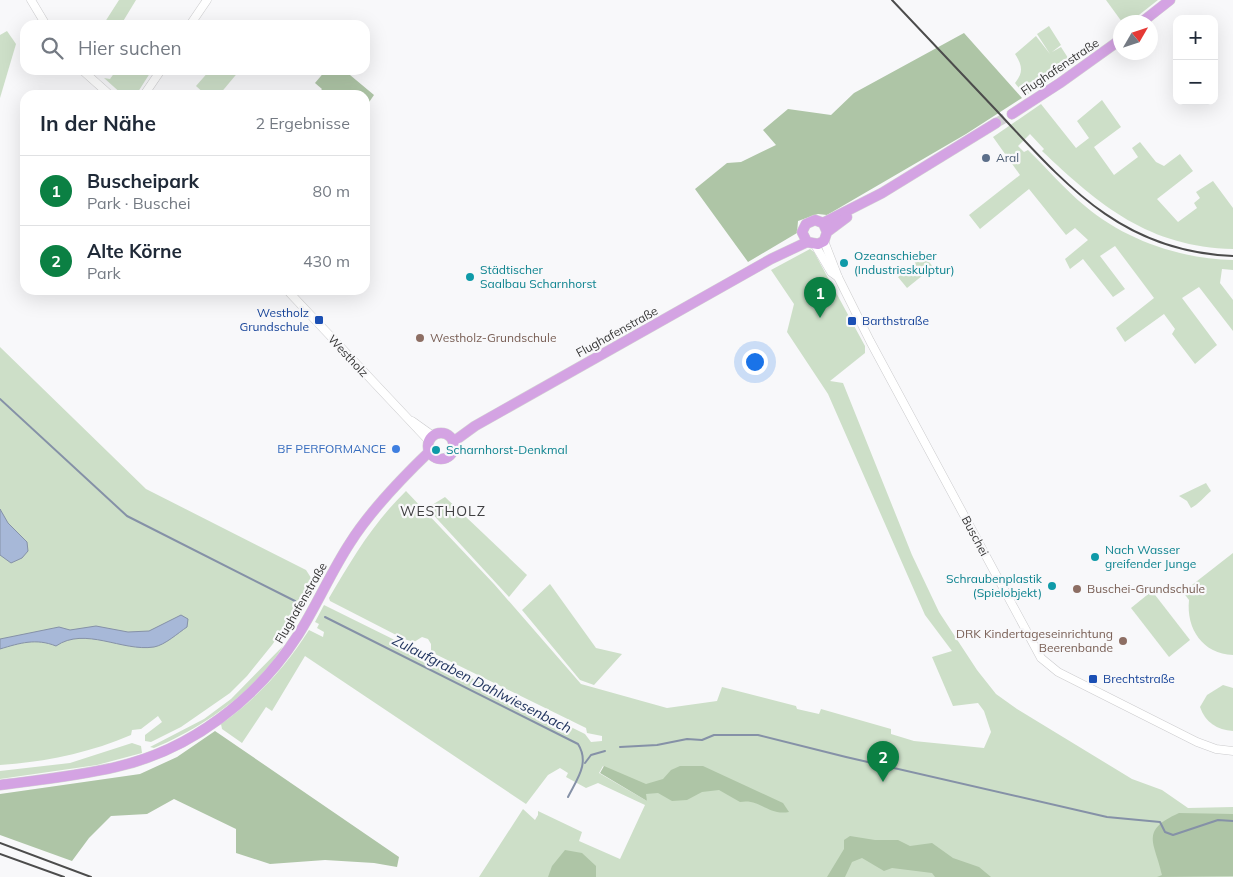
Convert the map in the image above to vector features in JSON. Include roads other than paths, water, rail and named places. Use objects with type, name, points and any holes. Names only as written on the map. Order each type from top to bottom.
[{"type":"main road","points":[[1151,15],[1170,0]]},
{"type":"main road","name":"Flughafenstraße","points":[[1012,114],[1113,45]]},
{"type":"main road","name":"Flughafenstraße","points":[[0,785],[81,774],[133,762],[186,739],[226,715],[255,689],[283,657],[301,630],[355,535],[368,517],[409,475],[431,447],[441,459],[450,456],[453,448],[450,439],[771,259],[817,236],[882,193],[996,123]]},
{"type":"main road","points":[[431,447],[440,434],[450,439]]},
{"type":"street","points":[[31,0],[43,20]]},
{"type":"street","points":[[193,20],[206,0]]},
{"type":"street","points":[[88,75],[104,90]]},
{"type":"street","points":[[147,90],[158,75]]},
{"type":"street","name":"Buschei","points":[[817,236],[831,272],[838,276],[921,437],[1041,658],[1058,672],[1197,742],[1216,749],[1233,751]]},
{"type":"street","name":"Westholz","points":[[293,295],[410,421],[431,447]]},
{"type":"water","points":[[0,509],[8,523],[27,542],[28,551],[22,558],[11,563],[0,555]]},
{"type":"water","points":[[181,615],[188,619],[187,627],[167,641],[154,647],[142,648],[79,638],[56,646],[35,642],[21,643],[0,649],[0,639],[59,627],[70,630],[96,626],[128,632],[149,631]]},
{"type":"waterway","name":"Zulaufgraben Dahlwiesenbach","points":[[0,399],[127,516],[295,601]]},
{"type":"waterway","name":"Zulaufgraben Dahlwiesenbach","points":[[325,617],[578,744],[583,758],[581,771],[568,797]]},
{"type":"waterway","points":[[620,747],[657,745],[687,739],[702,740],[714,735],[758,735],[1107,817],[1160,822],[1165,832],[1173,835],[1218,820],[1233,821]]},
{"type":"waterway","points":[[585,763],[591,755],[605,751]]},
{"type":"tunnel","points":[[996,123],[1012,114]]},
{"type":"railway","points":[[892,0],[1047,164],[1099,210],[1128,228],[1159,242],[1194,252],[1233,256]]},
{"type":"railway","points":[[0,843],[91,877]]},
{"type":"railway","points":[[0,854],[64,877]]},
{"type":"place","name":"Aral","points":[[986,158]]},
{"type":"place","name":"Ozeanschieber (Industrieskulptur)","points":[[844,263]]},
{"type":"place","name":"Städtischer Saalbau Scharnhorst","points":[[470,277]]},
{"type":"place","name":"Buscheipark","points":[[820,318]]},
{"type":"place","name":"Westholz Grundschule","points":[[319,320]]},
{"type":"place","name":"Barthstraße","points":[[852,321]]},
{"type":"place","name":"Westholz-Grundschule","points":[[420,338]]},
{"type":"place","name":"BF PERFORMANCE","points":[[396,449]]},
{"type":"place","name":"Scharnhorst-Denkmal","points":[[436,450]]},
{"type":"place","name":"Nach Wasser greifender Junge","points":[[1095,557]]},
{"type":"place","name":"Schraubenplastik (Spielobjekt)","points":[[1052,586]]},
{"type":"place","name":"Buschei-Grundschule","points":[[1077,589]]},
{"type":"place","name":"DRK Kindertageseinrichtung Beerenbande","points":[[1123,641]]},
{"type":"place","name":"Brechtstraße","points":[[1093,679]]},
{"type":"place","name":"Alte Körne","points":[[883,782]]},
{"type":"district","name":"WESTHOLZ","points":[[443,511]]}]
